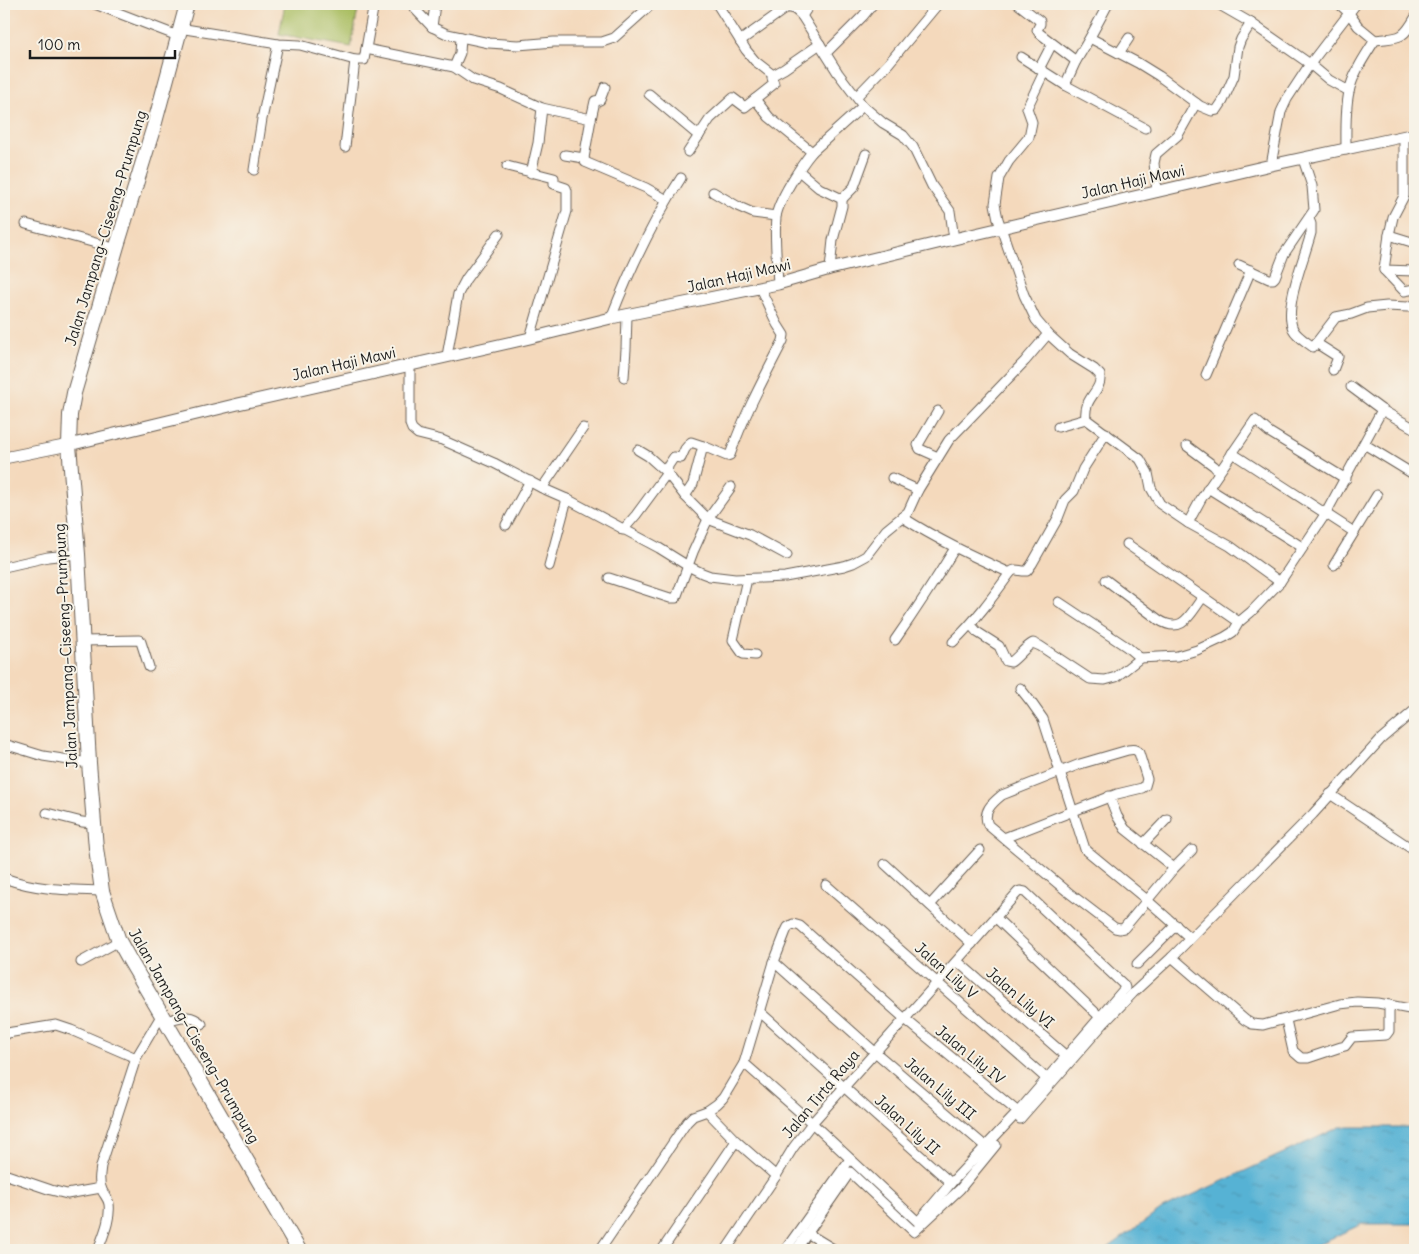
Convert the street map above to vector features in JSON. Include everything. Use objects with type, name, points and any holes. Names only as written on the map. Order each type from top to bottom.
[{"type":"main road","name":"Jalan Jampang–Ciseeng–Prumpung","points":[[186,4],[154,126],[116,246],[74,393],[70,415],[70,445],[89,763],[96,848],[102,891],[119,941],[300,1250]]},
{"type":"street","points":[[95,4],[178,32],[300,45],[355,60],[364,60],[373,8],[372,4]]},
{"type":"street","points":[[413,4],[414,8],[432,28],[447,34],[489,44],[518,45],[554,42],[602,42],[614,38],[652,4]]},
{"type":"street","points":[[432,28],[435,4]]},
{"type":"street","points":[[717,4],[746,50],[755,61],[773,75]]},
{"type":"street","points":[[802,16],[810,4]]},
{"type":"street","points":[[826,53],[863,16],[872,4]]},
{"type":"street","points":[[856,96],[888,64],[938,4]]},
{"type":"street","points":[[1018,4],[1039,19],[1038,32],[1076,61]]},
{"type":"street","points":[[1065,85],[1076,61],[1108,4]]},
{"type":"street","points":[[1218,4],[1251,23],[1310,64],[1329,80],[1349,91]]},
{"type":"street","points":[[1339,4],[1349,13],[1358,26],[1375,40],[1401,36],[1408,30],[1415,18]]},
{"type":"street","points":[[1271,165],[1284,105],[1310,64],[1356,4]]},
{"type":"street","points":[[740,41],[786,6],[796,10],[863,106],[883,123],[903,135],[913,146],[932,186],[950,211],[954,239]]},
{"type":"street","points":[[1090,38],[1160,76],[1196,103],[1212,111],[1219,108],[1234,76],[1237,52],[1241,39],[1251,23]]},
{"type":"street","points":[[454,67],[460,53],[462,37]]},
{"type":"street","points":[[1119,53],[1129,38]]},
{"type":"street","points":[[1346,150],[1349,91],[1364,58],[1375,40]]},
{"type":"street","points":[[254,170],[262,119],[278,44]]},
{"type":"street","points":[[773,75],[820,44]]},
{"type":"street","points":[[1052,44],[1027,108],[1032,122],[1029,137],[1009,161],[999,178],[995,204],[1001,228],[1024,295],[1036,320],[1070,354],[1100,375],[1098,386],[1086,407],[1086,419]]},
{"type":"street","points":[[366,49],[454,67],[473,80],[501,89],[542,108],[591,119]]},
{"type":"street","points":[[1021,56],[1065,85],[1145,128]]},
{"type":"street","points":[[345,147],[355,60]]},
{"type":"street","points":[[688,152],[710,119],[733,98],[745,107],[774,84],[773,75]]},
{"type":"street","points":[[605,88],[600,100],[595,101],[584,158],[585,162],[646,188],[667,200]]},
{"type":"street","points":[[649,94],[699,136]]},
{"type":"street","points":[[755,99],[769,117],[812,152]]},
{"type":"street","points":[[1157,192],[1154,162],[1156,154],[1178,135],[1196,103]]},
{"type":"street","points":[[778,284],[776,216],[786,191],[812,152],[863,106]]},
{"type":"street","points":[[532,173],[542,108]]},
{"type":"street","points":[[1384,270],[1388,235],[1393,217],[1404,196],[1410,135]]},
{"type":"street","name":"Jalan Haji Mawi","points":[[4,458],[70,445],[238,404],[611,318],[778,284],[830,269],[954,239],[1271,165],[1410,135]]},
{"type":"street","points":[[830,269],[833,240],[842,206],[842,199],[854,187],[866,154]]},
{"type":"street","points":[[565,155],[584,158]]},
{"type":"street","points":[[1239,265],[1269,278],[1273,279],[1275,277],[1284,254],[1314,210],[1312,186],[1303,159]]},
{"type":"street","points":[[507,166],[554,178],[554,184],[566,188],[567,191],[567,211],[530,338]]},
{"type":"street","points":[[798,171],[819,188],[842,199]]},
{"type":"street","points":[[611,318],[633,266],[667,200],[681,178]]},
{"type":"street","points":[[713,192],[753,213],[776,216]]},
{"type":"street","points":[[1309,219],[1311,224],[1310,233],[1291,303],[1290,314],[1291,322],[1297,334],[1313,347],[1336,317],[1367,308],[1387,306],[1408,307],[1415,304]]},
{"type":"street","points":[[26,224],[114,248],[116,246]]},
{"type":"street","points":[[447,356],[458,294],[466,279],[499,234]]},
{"type":"street","points":[[1388,235],[1415,243]]},
{"type":"street","points":[[1206,375],[1252,270]]},
{"type":"street","points":[[1384,270],[1415,270]]},
{"type":"street","points":[[1384,270],[1404,291],[1415,289]]},
{"type":"street","points":[[623,530],[667,473],[668,466],[674,457],[681,458],[691,442],[727,456],[730,455],[750,405],[783,341],[784,334],[777,324],[760,288]]},
{"type":"street","points":[[624,377],[627,315]]},
{"type":"street","points":[[410,365],[410,424],[412,429],[418,434],[442,440],[494,463],[567,499],[660,548],[688,566],[710,576],[746,579],[805,574],[854,563],[866,556],[886,530],[908,512],[918,490],[949,440],[1048,334]]},
{"type":"street","points":[[1316,343],[1338,357],[1333,370]]},
{"type":"street","points":[[1351,387],[1382,410],[1415,429]]},
{"type":"street","points":[[938,410],[918,445],[920,448],[938,457]]},
{"type":"street","points":[[971,625],[977,632],[999,646],[1006,661],[1011,662],[1033,643],[1090,679],[1105,680],[1116,677],[1140,658],[1177,656],[1197,650],[1225,637],[1233,632],[1239,622],[1280,582],[1326,513],[1382,410]]},
{"type":"street","points":[[1058,427],[1086,419]]},
{"type":"street","points":[[1086,419],[1140,459],[1148,473],[1151,488],[1160,504],[1188,523],[1230,546],[1280,582]]},
{"type":"street","points":[[1188,523],[1218,472],[1255,420],[1269,432],[1346,478]]},
{"type":"street","points":[[542,488],[583,428]]},
{"type":"street","points":[[953,642],[971,625],[1010,573],[1016,569],[1027,571],[1058,518],[1065,500],[1074,491],[1083,469],[1106,433]]},
{"type":"street","points":[[1364,444],[1413,474]]},
{"type":"street","points":[[685,496],[693,484],[703,446]]},
{"type":"street","points":[[1187,446],[1214,466],[1218,472]]},
{"type":"street","points":[[638,450],[648,456],[667,473],[685,496],[708,519],[750,534],[787,556]]},
{"type":"street","points":[[1232,454],[1354,532]]},
{"type":"street","points":[[892,478],[918,490]]},
{"type":"street","points":[[506,525],[530,481]]},
{"type":"street","points":[[609,578],[675,599],[708,519],[731,487]]},
{"type":"street","points":[[1208,488],[1302,547]]},
{"type":"street","points":[[1334,565],[1377,495]]},
{"type":"street","points":[[549,566],[567,499]]},
{"type":"street","points":[[902,517],[937,539],[1010,573]]},
{"type":"street","points":[[1127,544],[1239,622]]},
{"type":"street","points":[[894,640],[930,589],[955,548]]},
{"type":"street","points":[[4,568],[48,557],[78,554]]},
{"type":"street","points":[[746,579],[734,640],[744,654],[755,655]]},
{"type":"street","points":[[1106,580],[1159,620],[1172,626],[1184,622],[1203,597]]},
{"type":"street","points":[[1059,602],[1127,647],[1140,658]]},
{"type":"street","points":[[82,642],[139,640],[142,642],[148,667]]},
{"type":"street","points":[[1020,688],[1043,719],[1085,849],[1190,938]]},
{"type":"street","points":[[796,1250],[850,1172],[914,1232],[960,1189],[990,1151],[1108,1019],[1313,814],[1381,739],[1415,710]]},
{"type":"street","points":[[4,744],[42,756],[89,763]]},
{"type":"street","points":[[1004,838],[1109,796],[1142,788],[1145,786],[1147,779],[1139,753],[1136,750],[1128,750],[1080,764],[1002,795],[989,807],[985,819],[988,825],[1068,892],[1116,928],[1120,929],[1124,928],[1174,868],[1192,850]]},
{"type":"street","points":[[1330,794],[1415,851]]},
{"type":"street","points":[[1109,796],[1122,824],[1143,844],[1174,868]]},
{"type":"street","points":[[47,813],[82,822],[94,823]]},
{"type":"street","points":[[1143,844],[1167,819]]},
{"type":"street","points":[[930,906],[980,850]]},
{"type":"street","points":[[885,864],[972,944]]},
{"type":"street","points":[[4,878],[42,888],[102,891]]},
{"type":"street","name":"Jalan Lily V","points":[[826,885],[1047,1079]]},
{"type":"street","name":"Jalan Tirta Raya","points":[[726,1250],[793,1148],[812,1123],[1018,892],[1025,892],[1124,984],[1125,988],[1100,1017]]},
{"type":"street","points":[[744,1063],[812,1123],[918,1222],[951,1183],[1018,1112],[1100,1017],[996,918]]},
{"type":"street","name":"Jalan Lily IV","points":[[774,962],[788,927],[793,924],[798,925],[905,1019],[1018,1112]]},
{"type":"street","points":[[1137,964],[1176,925]]},
{"type":"street","points":[[81,962],[119,941]]},
{"type":"street","points":[[1172,956],[1239,1015],[1252,1024],[1264,1025],[1340,1004],[1370,1002],[1415,1010]]},
{"type":"street","name":"Jalan Lily VI","points":[[957,961],[1066,1056]]},
{"type":"street","points":[[602,1249],[686,1122],[693,1116],[707,1112],[723,1098],[744,1063],[774,962]]},
{"type":"street","name":"Jalan Lily III","points":[[774,962],[986,1147]]},
{"type":"street","points":[[1286,1020],[1293,1051],[1301,1058],[1308,1058],[1345,1046],[1352,1037],[1386,1035],[1389,1030],[1389,1005]]},
{"type":"street","name":"Jalan Lily II","points":[[760,1012],[951,1183]]},
{"type":"street","points":[[98,1250],[109,1210],[108,1200],[99,1180],[101,1166],[136,1058],[163,1018],[190,1016],[196,1018],[202,1024]]},
{"type":"street","points":[[4,1036],[8,1033],[56,1025],[136,1058]]},
{"type":"street","points":[[707,1112],[736,1141],[776,1176]]},
{"type":"street","points":[[662,1250],[736,1141]]},
{"type":"street","points":[[784,1250],[850,1159]]},
{"type":"street","points":[[4,1174],[67,1194],[101,1188]]},
{"type":"street","points":[[808,1233],[835,1250]]},
{"type":"green space","points":[[285,4],[359,4],[351,47],[279,34]]},
{"type":"water","points":[[1340,1127],[1415,1127],[1415,1224],[1362,1224],[1306,1250],[1105,1250],[1162,1209]]}]
